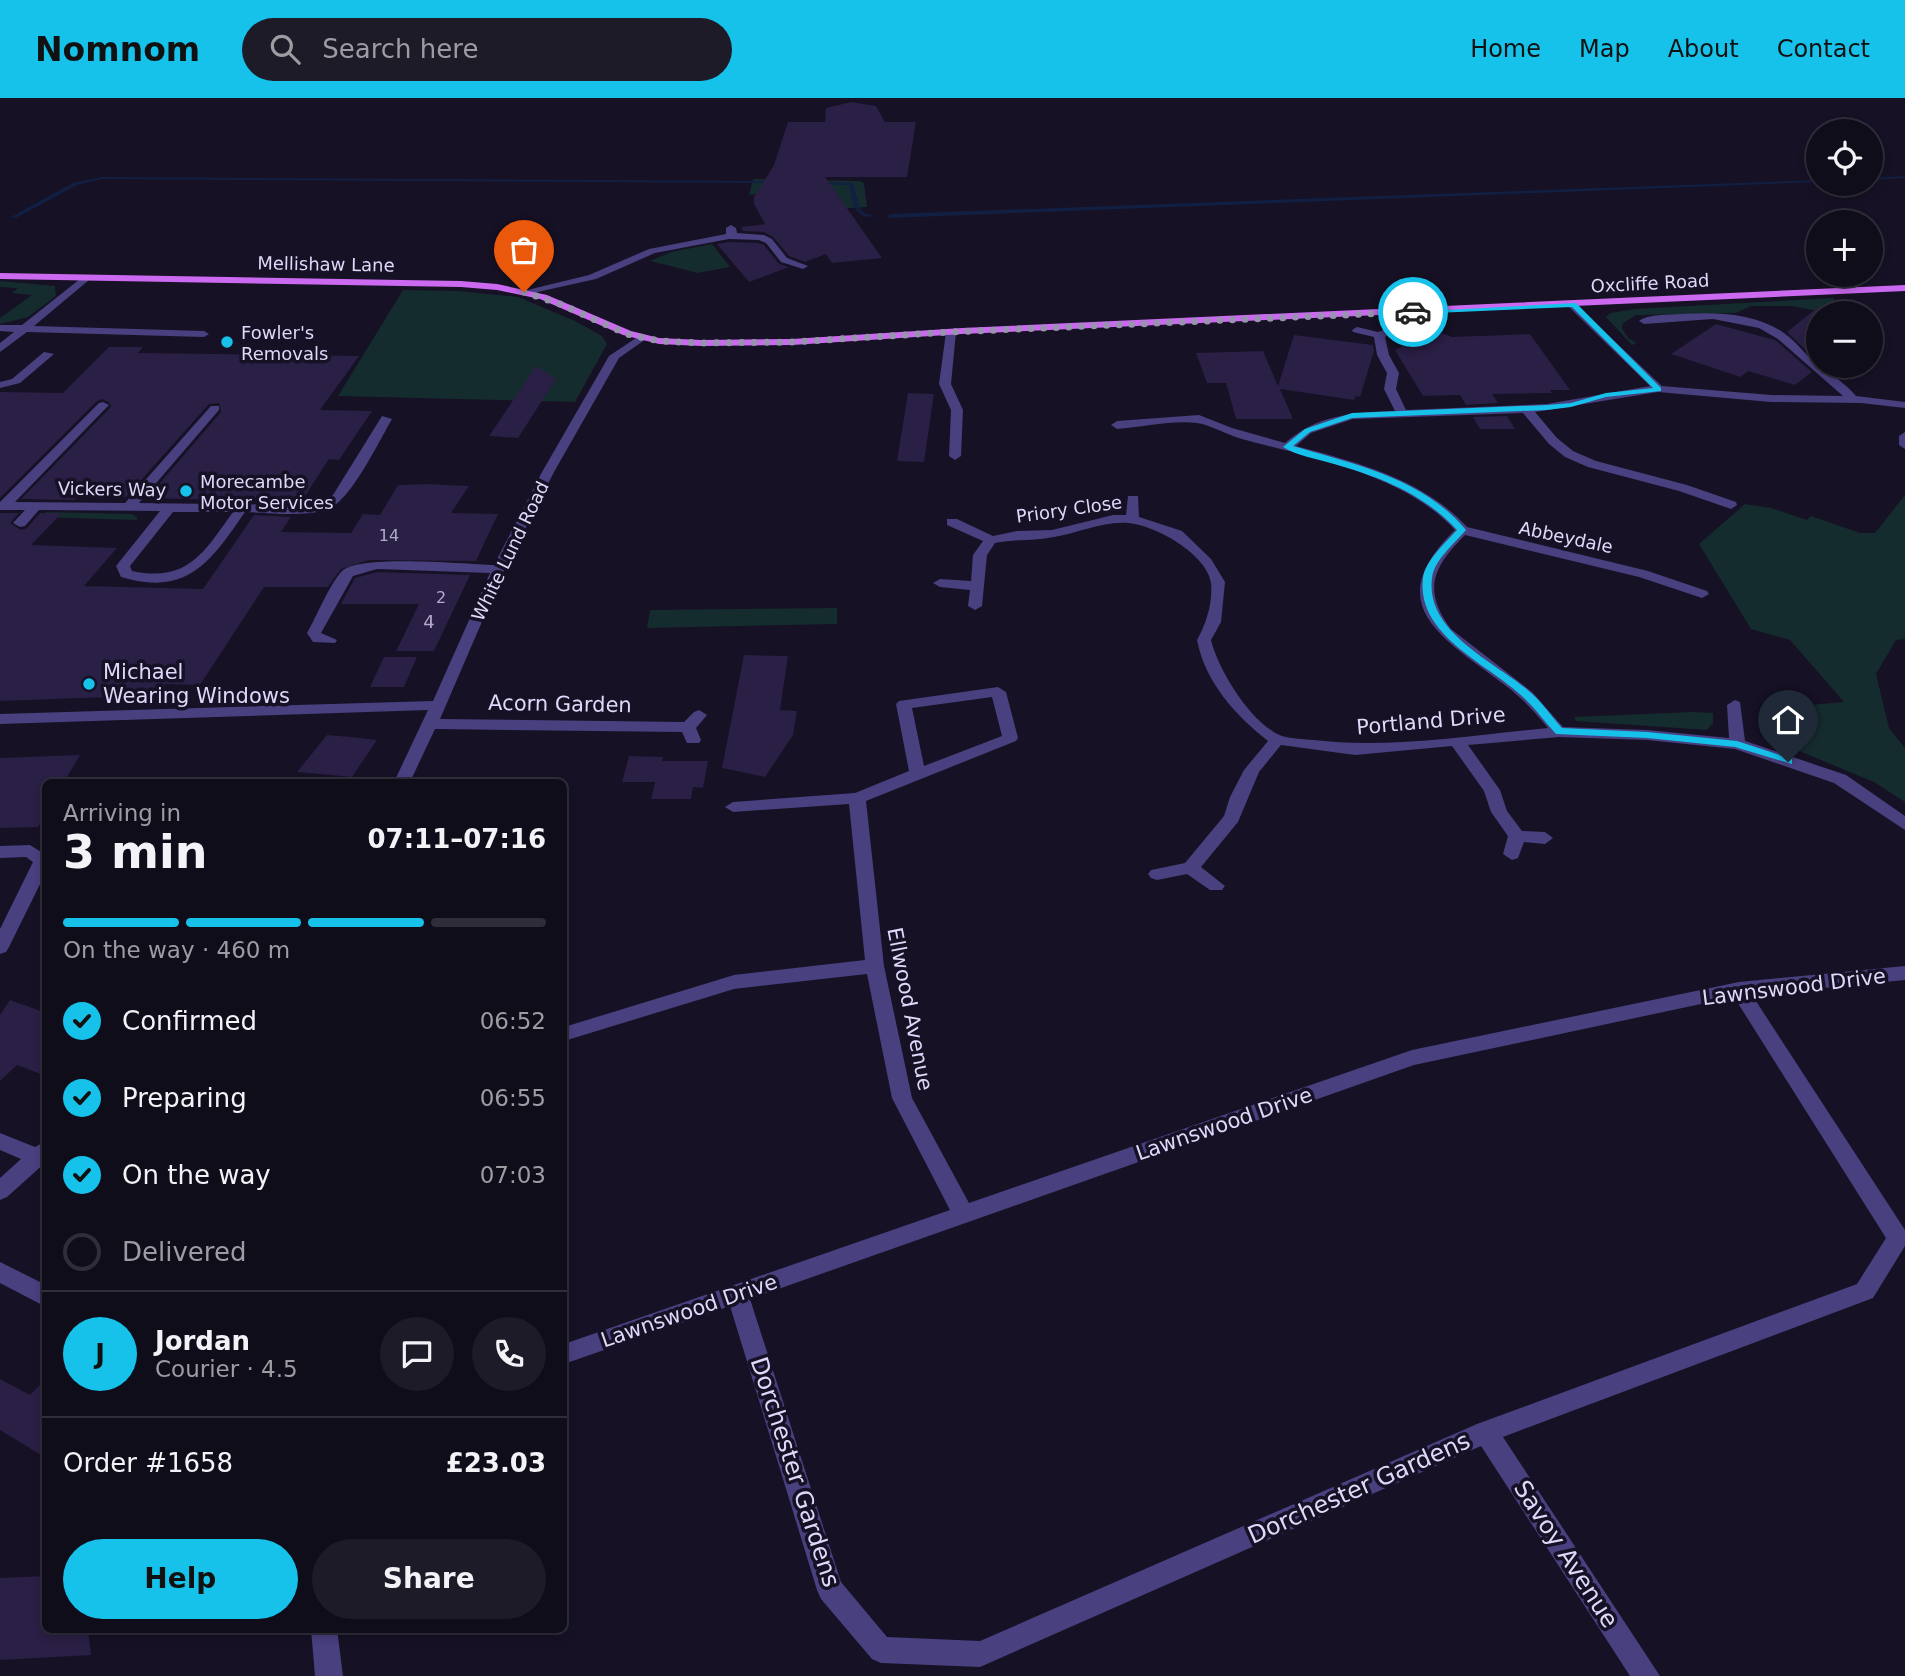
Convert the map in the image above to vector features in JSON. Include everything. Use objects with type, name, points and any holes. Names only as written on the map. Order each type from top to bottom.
[{"type":"main road","name":"Mellishaw Lane","points":[[0,276],[461,284],[524,292],[560,304],[612,328],[642,337]]},
{"type":"main road","name":"Oxcliffe Road","points":[[642,337],[679,342],[779,342],[1905,288]]},
{"type":"street","points":[[524,292],[592,277],[652,251],[730,232],[761,237],[769,241],[784,260],[803,266]]},
{"type":"street","points":[[0,349],[85,278]]},
{"type":"street","points":[[1573,305],[1659,389]]},
{"type":"street","points":[[1750,321],[1767,312]]},
{"type":"street","points":[[1644,321],[1665,322],[1713,316],[1750,321],[1785,339],[1805,359],[1836,379],[1851,398]]},
{"type":"street","points":[[0,328],[204,334]]},
{"type":"street","points":[[1357,330],[1379,335],[1392,330]]},
{"type":"street","points":[[951,332],[945,384],[957,410],[955,456]]},
{"type":"street","points":[[1379,335],[1383,355],[1393,373],[1390,389],[1401,412]]},
{"type":"street","name":"White Lund Road","points":[[404,779],[432,724],[499,569],[615,356],[642,337]]},
{"type":"street","points":[[0,385],[16,381],[48,354]]},
{"type":"street","points":[[1287,447],[1307,430],[1329,421],[1363,414],[1571,405],[1606,395],[1659,389],[1694,389],[1787,399],[1851,398],[1905,405]]},
{"type":"street","points":[[1199,419],[1203,403]]},
{"type":"street","points":[[2,506],[103,405]]},
{"type":"street","points":[[130,506],[215,408]]},
{"type":"street","points":[[1525,408],[1553,441],[1569,454],[1592,464],[1683,488],[1731,505]]},
{"type":"street","name":"Vickers Way","points":[[2,506],[307,509],[325,506],[338,498],[386,419]]},
{"type":"street","points":[[1117,425],[1137,428],[1199,419],[1228,432],[1380,474],[1405,486],[1452,519],[1462,530],[1443,551],[1427,576],[1429,601],[1444,630],[1495,673],[1526,694],[1559,732]]},
{"type":"street","points":[[1905,436],[1905,445]]},
{"type":"street","points":[[1683,488],[1696,477]]},
{"type":"street","points":[[1132,519],[1133,499]]},
{"type":"street","points":[[20,523],[37,505]]},
{"type":"street","points":[[170,507],[123,566],[126,574],[136,577],[172,578],[186,575],[198,568],[242,508]]},
{"type":"street","name":"Priory Close","points":[[975,606],[980,555],[991,540],[1017,535],[1052,534],[1113,519],[1132,519],[1177,534],[1206,562],[1218,582],[1214,622],[1204,640],[1208,659],[1248,718],[1277,740]]},
{"type":"street","points":[[962,523],[991,540]]},
{"type":"street","name":"Abbeydale","points":[[1462,530],[1559,556],[1588,558],[1678,584],[1702,594]]},
{"type":"street","points":[[330,640],[318,639],[314,633],[348,573],[358,568],[402,565],[499,569]]},
{"type":"street","points":[[1678,584],[1688,571]]},
{"type":"street","points":[[940,583],[977,586]]},
{"type":"street","points":[[733,807],[857,798],[1010,738],[998,692],[904,704],[918,774]]},
{"type":"street","points":[[1737,700],[1737,744]]},
{"type":"street","points":[[0,719],[440,705]]},
{"type":"street","name":"Acorn Garden","points":[[432,724],[694,727]]},
{"type":"street","name":"Portland Drive","points":[[1277,740],[1356,750],[1559,732],[1647,735],[1737,744],[1840,779],[1905,824]]},
{"type":"street","points":[[1157,874],[1190,868],[1232,818],[1238,797],[1252,769],[1277,740]]},
{"type":"street","points":[[1456,740],[1492,790],[1499,812],[1517,836],[1545,838]]},
{"type":"street","name":"Ellwood Avenue","points":[[857,798],[875,966],[902,1098],[964,1215]]},
{"type":"street","points":[[1512,854],[1517,836]]},
{"type":"street","points":[[0,852],[30,851],[42,862],[0,947]]},
{"type":"street","points":[[1190,868],[1216,886]]},
{"type":"street","points":[[567,1033],[734,982],[875,966]]},
{"type":"street","name":"Lawnswood Drive","points":[[567,1353],[1412,1058],[1739,989],[1905,973]]},
{"type":"street","name":"Dorchester Gardens","points":[[737,1294],[830,1590],[881,1650],[980,1654],[1486,1432],[1866,1291],[1898,1238],[1739,989]]},
{"type":"street","points":[[0,1141],[41,1153]]},
{"type":"street","points":[[0,1191],[41,1153]]},
{"type":"street","points":[[0,1272],[42,1295]]},
{"type":"street","name":"Savoy Avenue","points":[[1486,1432],[1646,1676]]},
{"type":"street","points":[[324,1633],[329,1676]]},
{"type":"green space","points":[[753,179],[860,181],[864,183],[867,207],[835,209],[818,187],[749,195]]},
{"type":"green space","points":[[712,244],[730,267],[698,273],[650,261],[671,252]]},
{"type":"green space","points":[[0,281],[55,286],[56,296],[28,317],[0,324],[0,318],[32,295],[12,293],[18,288],[0,287]]},
{"type":"green space","points":[[403,290],[459,291],[518,297],[575,321],[602,336],[607,344],[575,402],[338,396]]},
{"type":"green space","points":[[1833,298],[1835,301],[1806,301],[1806,309],[1751,306],[1736,313],[1636,315],[1623,323],[1622,328],[1628,338],[1637,343],[1632,345],[1606,317],[1610,313],[1635,309]]},
{"type":"green space","points":[[1905,495],[1905,639],[1896,640],[1876,674],[1889,728],[1905,748],[1905,802],[1874,782],[1763,736],[1759,720],[1768,709],[1844,702],[1790,640],[1751,629],[1699,544],[1745,504],[1771,508],[1807,520],[1811,516],[1860,533],[1875,533]]},
{"type":"green space","points":[[47,512],[132,514],[138,518],[36,517]]},
{"type":"green space","points":[[837,608],[837,624],[647,628],[650,610]]},
{"type":"green space","points":[[1713,713],[1713,723],[1707,730],[1576,721],[1574,717]]},
{"type":"building","points":[[851,102],[876,106],[885,122],[916,122],[907,177],[825,177],[882,258],[832,263],[826,254],[805,262],[789,256],[773,237],[764,232],[743,231],[741,227],[765,224],[754,204],[754,197],[774,165],[788,122],[825,122],[826,108]]},
{"type":"building","points":[[729,242],[764,245],[779,264],[789,267],[749,282],[717,244]]},
{"type":"building","points":[[1806,317],[1806,350],[1787,332]]},
{"type":"building","points":[[1716,324],[1775,340],[1806,367],[1806,377],[1795,385],[1748,371],[1740,377],[1671,354]]},
{"type":"building","points":[[1433,330],[1452,337],[1530,334],[1570,390],[1492,394],[1498,403],[1466,405],[1460,395],[1423,396],[1395,350]]},
{"type":"building","points":[[1294,335],[1373,345],[1374,351],[1360,397],[1356,396],[1354,400],[1280,389],[1293,419],[1236,419],[1226,383],[1207,383],[1196,353],[1263,351],[1278,386]]},
{"type":"building","points":[[109,347],[143,347],[138,353],[359,356],[320,410],[372,411],[339,460],[329,459],[301,502],[147,498],[221,412],[219,403],[209,404],[126,497],[21,499],[111,407],[110,403],[102,399],[0,498],[0,392],[63,393]]},
{"type":"building","points":[[536,366],[556,379],[518,438],[489,436]]},
{"type":"building","points":[[908,393],[934,394],[924,462],[897,461]]},
{"type":"building","points":[[1507,416],[1515,429],[1480,429],[1473,417]]},
{"type":"building","points":[[398,485],[469,486],[451,513],[498,514],[476,561],[369,560],[341,569],[328,587],[264,587],[200,685],[165,684],[164,695],[0,701],[0,513],[19,513],[10,523],[21,530],[27,528],[40,513],[62,513],[31,545],[117,548],[84,586],[203,589],[254,515],[291,517],[281,532],[351,533],[363,514],[380,515]]},
{"type":"building","points":[[377,572],[470,575],[434,651],[396,651],[419,604],[341,604],[355,578]]},
{"type":"building","points":[[744,655],[788,656],[780,710],[797,711],[793,735],[765,777],[722,768]]},
{"type":"building","points":[[384,657],[417,657],[404,687],[370,687]]},
{"type":"building","points":[[327,735],[377,740],[352,777],[297,772]]},
{"type":"building","points":[[80,755],[66,779],[42,779],[42,820],[38,827],[0,828],[0,758]]},
{"type":"building","points":[[629,756],[663,757],[662,761],[708,761],[703,788],[693,787],[691,799],[651,799],[655,782],[622,782]]},
{"type":"building","points":[[10,1000],[42,1012],[42,1074],[17,1065],[0,1081],[0,1015]]},
{"type":"building","points":[[0,1379],[30,1395],[42,1383],[42,1456],[0,1430]]},
{"type":"building","points":[[42,1576],[42,1633],[88,1633],[91,1655],[0,1660],[0,1578]]},
{"type":"waterway","points":[[1883,178],[1905,177]]},
{"type":"waterway","points":[[14,217],[75,184],[102,178],[776,182]]},
{"type":"waterway","points":[[890,216],[1806,181]]},
{"type":"waterway","points":[[819,183],[851,184],[858,209],[864,215],[873,216]]},
{"type":"way so far","points":[[524,292],[543,297],[627,334],[659,341],[702,343],[792,342],[951,332],[1413,312]]},
{"type":"place","name":"Fowler's Removals","points":[[227,342]]},
{"type":"place","name":"Morecambe Motor Services","points":[[186,491]]},
{"type":"place","name":"Michael Wearing Windows","points":[[89,684]]},
{"type":"route","points":[[1413,312],[1573,305],[1659,389],[1606,395],[1571,405],[1547,408],[1482,408],[1352,416],[1307,430],[1287,447],[1380,474],[1405,486],[1452,519],[1462,530],[1443,551],[1427,576],[1429,601],[1444,630],[1495,673],[1526,694],[1559,732],[1647,735],[1737,744],[1788,762]]}]
